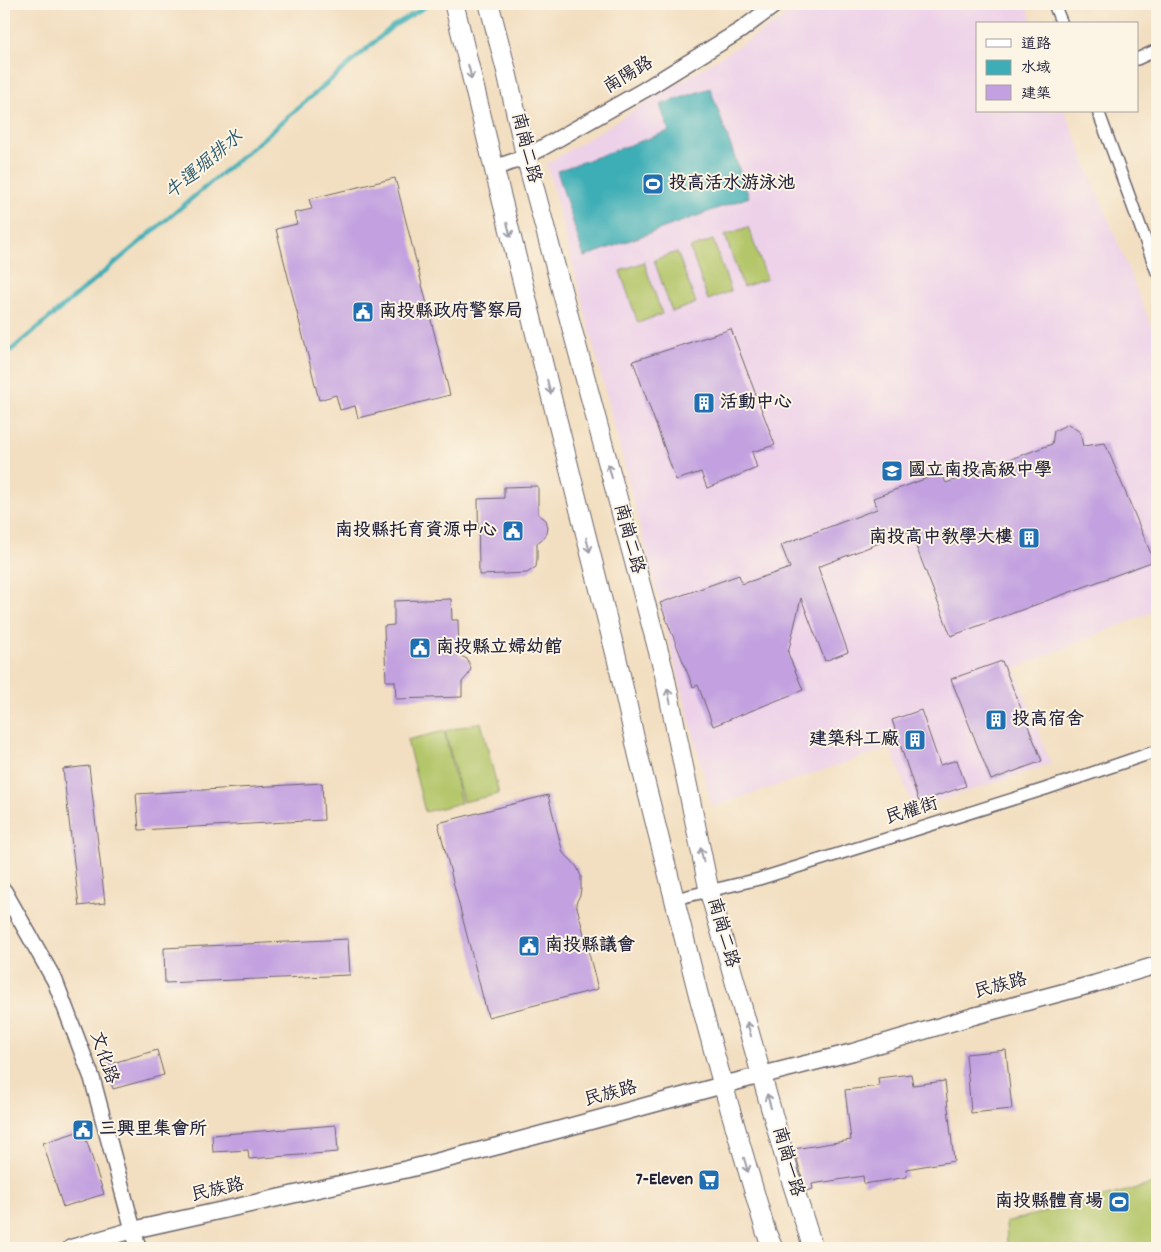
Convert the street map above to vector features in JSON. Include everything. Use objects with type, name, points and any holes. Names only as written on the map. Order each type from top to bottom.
[{"type":"main road","name":"南崗二路","points":[[454,4],[617,659],[638,754],[723,1085]]},
{"type":"main road","name":"南崗二路","points":[[489,4],[526,157],[664,672],[709,890],[762,1076]]},
{"type":"main road","name":"民族路","points":[[71,1248],[133,1230],[408,1169],[512,1143],[879,1044],[993,1010],[1094,984],[1157,964]]},
{"type":"main road","name":"南崗一路","points":[[762,1076],[790,1176],[813,1248]]},
{"type":"main road","points":[[723,1085],[766,1232],[773,1248]]},
{"type":"street","name":"南陽路","points":[[494,168],[526,157],[644,90],[741,30],[776,4]]},
{"type":"street","points":[[1054,4],[1061,22]]},
{"type":"street","points":[[1138,59],[1157,50]]},
{"type":"street","points":[[1098,112],[1157,272]]},
{"type":"street","name":"民權街","points":[[675,899],[759,879],[1045,789],[1157,751]]},
{"type":"street","name":"文化路","points":[[4,891],[56,981],[92,1078],[138,1248]]},
{"type":"shaded area","name":"國立南投高級中學","points":[[794,4],[1026,4],[1032,22],[976,22],[976,112],[1065,112],[1157,340],[1157,610],[1015,669],[1051,764],[914,809],[890,748],[712,807],[547,164],[779,21]]},
{"type":"green space","points":[[748,227],[767,279],[743,287],[725,235]]},
{"type":"green space","points":[[713,240],[731,291],[708,300],[690,248]]},
{"type":"green space","points":[[677,252],[696,303],[672,312],[654,260]]},
{"type":"green space","points":[[644,262],[662,314],[638,323],[620,271]]},
{"type":"green space","points":[[481,722],[499,794],[463,802],[445,731]]},
{"type":"green space","points":[[444,731],[461,803],[425,812],[407,740]]},
{"type":"green space","name":"南投縣體育場","points":[[1157,1183],[1157,1248],[1007,1248],[1006,1222]]},
{"type":"water","name":"投高活水游泳池","points":[[710,88],[749,197],[584,257],[557,171],[669,131],[660,105]]},
{"type":"building","name":"南投縣政府警察局","points":[[395,178],[450,395],[358,418],[355,406],[340,410],[336,395],[319,400],[276,229],[297,224],[294,213],[312,209],[309,199]]},
{"type":"building","name":"活動中心","points":[[731,329],[775,445],[752,452],[757,468],[707,488],[701,472],[676,480],[633,361]]},
{"type":"building","name":"南投高中教學大樓","points":[[1068,424],[1080,432],[1083,446],[1105,443],[1154,561],[951,636],[910,531],[818,567],[848,652],[825,661],[801,598],[788,653],[803,690],[713,726],[698,685],[693,687],[660,603],[739,575],[742,584],[790,568],[781,545],[877,509],[873,498],[941,473],[946,483],[1052,444],[1054,431]]},
{"type":"building","name":"南投縣托育資源中心","points":[[538,486],[538,514],[546,520],[548,528],[545,537],[537,543],[536,567],[527,573],[479,575],[478,499],[504,498],[504,487]]},
{"type":"building","name":"南投縣立婦幼館","points":[[451,599],[452,620],[458,620],[459,655],[467,659],[471,668],[469,674],[462,682],[462,697],[396,699],[395,681],[386,681],[384,626],[394,625],[394,601]]},
{"type":"building","name":"投高宿舍","points":[[1002,661],[1042,761],[991,780],[951,679]]},
{"type":"building","name":"建築科工廠","points":[[921,710],[940,765],[957,760],[966,786],[919,802],[892,720]]},
{"type":"building","points":[[89,766],[105,903],[79,906],[63,769]]},
{"type":"building","points":[[322,783],[324,820],[139,830],[136,794]]},
{"type":"building","name":"南投縣議會","points":[[548,795],[563,853],[577,867],[581,876],[580,895],[576,903],[598,989],[488,1017],[438,823]]},
{"type":"building","points":[[348,939],[350,975],[165,983],[164,948]]},
{"type":"building","points":[[157,1050],[164,1075],[113,1089],[106,1065]]},
{"type":"building","points":[[1006,1050],[1012,1109],[971,1113],[966,1054]]},
{"type":"building","points":[[911,1074],[913,1085],[945,1081],[954,1161],[906,1169],[907,1177],[864,1184],[863,1176],[812,1184],[813,1189],[806,1191],[794,1149],[851,1140],[845,1090],[879,1086],[878,1078]]},
{"type":"building","points":[[336,1125],[338,1152],[249,1159],[248,1150],[213,1152],[212,1135]]},
{"type":"building","points":[[83,1130],[104,1194],[63,1207],[43,1143]]},
{"type":"waterway","name":"牛運堀排水","points":[[4,356],[259,142],[393,26],[430,4]]},
{"type":"place","name":"投高活水游泳池","points":[[653,184]]},
{"type":"place","name":"南投縣政府警察局","points":[[363,312]]},
{"type":"place","name":"活動中心","points":[[704,403]]},
{"type":"place","name":"國立南投高級中學","points":[[892,471]]},
{"type":"place","name":"南投縣托育資源中心","points":[[513,531]]},
{"type":"place","name":"南投高中教學大樓","points":[[1029,538]]},
{"type":"place","name":"南投縣立婦幼館","points":[[420,648]]},
{"type":"place","name":"投高宿舍","points":[[996,720]]},
{"type":"place","name":"建築科工廠","points":[[915,740]]},
{"type":"place","name":"南投縣議會","points":[[529,946]]},
{"type":"place","name":"三興里集會所","points":[[83,1130]]},
{"type":"place","name":"7-Eleven","points":[[709,1180]]},
{"type":"place","name":"南投縣體育場","points":[[1119,1202]]}]
